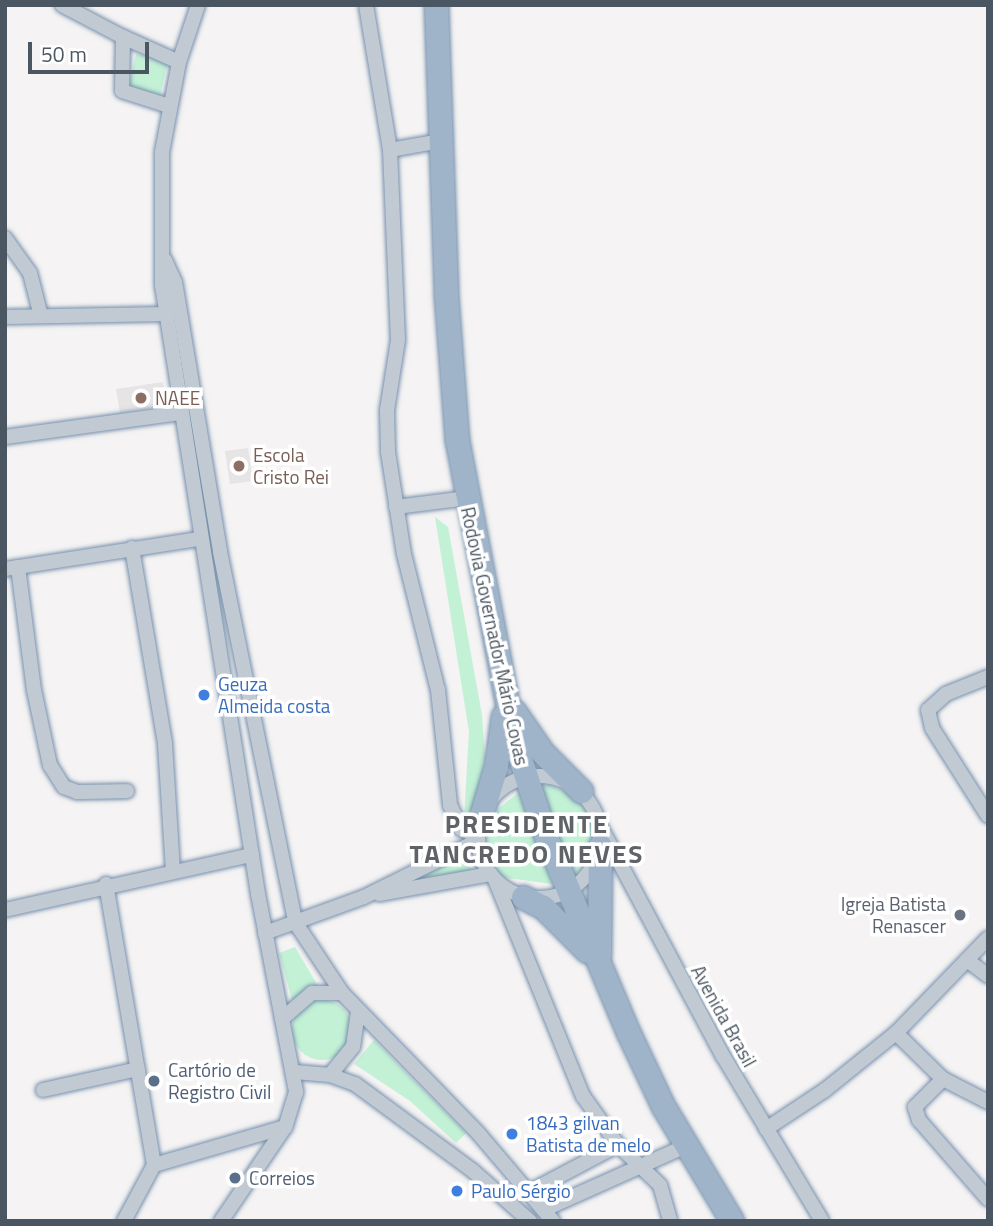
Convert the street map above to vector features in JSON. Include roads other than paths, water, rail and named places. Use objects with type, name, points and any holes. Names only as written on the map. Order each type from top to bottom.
[{"type":"highway","name":"Rodovia Governador Mário Covas","points":[[436,5],[450,359],[467,498],[504,695],[525,777],[567,892],[657,1094],[732,1221]]},
{"type":"highway","points":[[504,695],[543,753],[581,791]]},
{"type":"highway","points":[[478,831],[496,766],[504,695]]},
{"type":"highway","points":[[599,965],[600,836]]},
{"type":"highway","points":[[523,897],[543,907],[599,965]]},
{"type":"street","points":[[62,5],[179,62]]},
{"type":"street","points":[[198,5],[179,62],[169,106],[160,193],[166,314],[199,538],[265,933],[295,1072],[294,1105],[285,1127],[221,1221]]},
{"type":"street","points":[[366,5],[390,150],[398,340],[387,429],[396,507],[438,690],[453,818],[461,829],[478,831]]},
{"type":"street","points":[[123,37],[122,91],[169,106]]},
{"type":"street","points":[[390,150],[441,141]]},
{"type":"street","points":[[5,238],[30,273],[41,316]]},
{"type":"street","points":[[164,259],[175,282],[262,773],[295,922],[342,993],[549,1215],[686,1146]]},
{"type":"street","points":[[5,317],[166,314]]},
{"type":"street","points":[[5,437],[180,413]]},
{"type":"street","points":[[188,463],[206,467]]},
{"type":"street","points":[[396,507],[467,498]]},
{"type":"street","points":[[127,791],[77,792],[64,787],[50,765],[12,568],[199,538]]},
{"type":"street","points":[[132,548],[165,744],[173,871]]},
{"type":"street","points":[[988,677],[946,694],[928,710],[932,728],[988,816]]},
{"type":"street","points":[[240,776],[262,773]]},
{"type":"street","points":[[265,933],[364,897],[478,831],[506,785],[525,777],[545,775],[581,791]]},
{"type":"street","name":"Avenida Brasil","points":[[581,791],[600,836],[766,1129],[822,1221]]},
{"type":"street","points":[[478,831],[493,878],[573,1075],[596,1117],[618,1145],[664,1192],[670,1221]]},
{"type":"street","points":[[364,897],[493,878],[523,897],[544,898],[567,892],[594,865],[600,836]]},
{"type":"street","points":[[5,909],[106,884],[252,855]]},
{"type":"street","points":[[106,884],[154,1165],[124,1221]]},
{"type":"street","points":[[766,1129],[825,1090],[896,1033],[988,938]]},
{"type":"street","points":[[967,960],[988,976]]},
{"type":"street","points":[[282,1019],[312,993],[342,993]]},
{"type":"street","points":[[330,1075],[354,1047],[358,1011]]},
{"type":"street","points":[[896,1033],[943,1079],[988,1102]]},
{"type":"street","points":[[43,1090],[138,1069]]},
{"type":"street","points":[[295,1072],[330,1075],[355,1084],[422,1132],[530,1221]]},
{"type":"street","points":[[943,1079],[922,1098],[916,1114],[988,1199]]},
{"type":"street","points":[[154,1165],[285,1127]]},
{"type":"street","points":[[529,1192],[618,1145]]},
{"type":"place","name":"NAEE","points":[[141,398]]},
{"type":"place","name":"Escola Cristo Rei","points":[[239,466]]},
{"type":"place","name":"Geuza Almeida costa","points":[[204,695]]},
{"type":"place","name":"Igreja Batista Renascer","points":[[960,915]]},
{"type":"place","name":"Cartório de Registro Civil","points":[[154,1081]]},
{"type":"place","name":"1843 gilvan Batista de melo","points":[[512,1134]]},
{"type":"place","name":"Correios","points":[[235,1178]]},
{"type":"place","name":"Paulo Sérgio","points":[[457,1191]]},
{"type":"district","name":"PRESIDENTE TANCREDO NEVES","points":[[527,839]]}]
